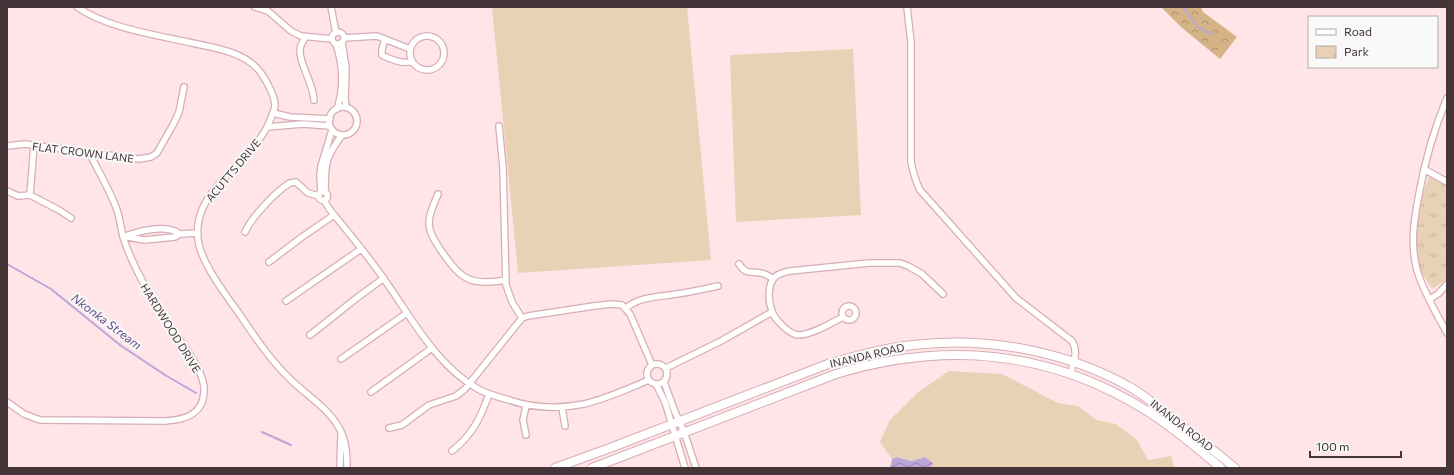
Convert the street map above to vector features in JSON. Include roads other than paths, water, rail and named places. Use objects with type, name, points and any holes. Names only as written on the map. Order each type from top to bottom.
[{"type":"main road","name":"INANDA ROAD","points":[[555,468],[828,364],[901,346],[934,343],[990,344],[1027,350],[1073,363],[1111,378],[1148,399],[1235,468]]},
{"type":"main road","name":"INANDA ROAD","points":[[592,468],[836,374],[902,358],[940,355],[976,355],[992,356],[1040,365],[1100,385],[1148,411],[1221,468]]},
{"type":"street","name":"ACUTTS DRIVE","points":[[76,7],[94,18],[113,24],[222,50],[244,58],[257,68],[264,78],[274,99],[275,106],[273,112],[267,127],[255,145],[208,198],[200,215],[198,233],[200,247],[215,278],[257,340],[282,370],[327,413],[338,425],[341,431]]},
{"type":"street","points":[[255,7],[268,11],[291,31],[305,38],[332,38]]},
{"type":"street","points":[[331,7],[336,33]]},
{"type":"street","points":[[907,7],[911,42],[911,162],[916,182],[924,195],[1016,298],[1072,341],[1076,350],[1070,375]]},
{"type":"street","points":[[332,38],[336,33]]},
{"type":"street","points":[[322,193],[320,175],[321,166],[331,128],[331,115],[337,109],[340,97],[342,79],[342,34],[336,33]]},
{"type":"street","points":[[332,38],[334,43],[374,36],[410,49]]},
{"type":"street","points":[[425,36],[430,36],[440,41],[444,50],[444,55],[440,65],[431,70],[421,70],[412,62],[409,54],[410,49],[416,40],[425,36]]},
{"type":"street","points":[[305,38],[300,50],[313,87],[314,100]]},
{"type":"street","points":[[384,39],[382,55],[400,61],[409,63],[412,62]]},
{"type":"street","points":[[341,41],[346,65],[346,108]]},
{"type":"street","name":"FLAT CROWN LANE","points":[[7,146],[34,145],[139,159],[151,157],[157,153],[174,123],[179,112],[184,87]]},
{"type":"street","points":[[1447,98],[1431,139],[1424,169],[1415,214],[1413,247],[1417,272],[1447,333]]},
{"type":"street","points":[[322,193],[325,170],[330,152],[342,136],[351,133],[357,126],[358,121],[354,112],[346,108],[337,109]]},
{"type":"street","points":[[273,112],[290,117],[330,119]]},
{"type":"street","points":[[267,127],[303,124],[331,128],[342,136]]},
{"type":"street","points":[[499,126],[504,180],[506,280],[512,302],[522,318]]},
{"type":"street","points":[[30,196],[34,145]]},
{"type":"street","name":"HARDWOOD DRIVE","points":[[7,402],[32,418],[48,421],[178,420],[185,419],[196,412],[201,404],[204,384],[201,374],[149,293],[135,267],[123,236],[116,210],[89,152]]},
{"type":"street","points":[[1424,169],[1447,182]]},
{"type":"street","points":[[245,232],[250,222],[256,215],[290,183],[296,182],[308,193],[322,193],[328,196],[324,200],[334,215],[384,278],[432,348],[469,384],[489,394],[526,406],[562,407],[604,399],[649,380]]},
{"type":"street","points":[[7,191],[18,196],[30,196],[59,210],[71,218]]},
{"type":"street","points":[[438,194],[431,211],[429,228],[438,246],[452,265],[461,276],[470,280],[489,283],[506,280]]},
{"type":"street","points":[[269,262],[334,215]]},
{"type":"street","points":[[123,236],[143,230],[174,230],[180,234]]},
{"type":"street","points":[[123,236],[144,240],[175,237],[180,234],[198,233]]},
{"type":"street","points":[[286,301],[361,249]]},
{"type":"street","points":[[843,316],[820,329],[799,335],[788,331],[772,312],[769,291],[773,279],[778,274],[790,271],[865,264],[900,263],[922,274],[943,294]]},
{"type":"street","points":[[739,264],[745,271],[750,273],[762,273],[773,279]]},
{"type":"street","points":[[310,335],[384,278]]},
{"type":"street","points":[[1430,299],[1438,294],[1447,284]]},
{"type":"street","points":[[626,308],[632,303],[643,299],[718,286]]},
{"type":"street","points":[[389,428],[402,425],[429,405],[457,395],[469,384],[522,318],[541,313],[619,304],[626,308],[634,322],[652,365]]},
{"type":"street","points":[[666,368],[721,341],[772,312]]},
{"type":"street","points":[[341,359],[407,313]]},
{"type":"street","points":[[371,392],[432,348]]},
{"type":"street","points":[[664,382],[656,384],[649,380],[647,373],[648,369],[652,365],[660,364],[666,368],[668,375],[664,382],[676,423],[675,436],[685,468]]},
{"type":"street","points":[[656,384],[676,423],[684,432],[696,468]]},
{"type":"street","points":[[452,451],[468,437],[480,418],[489,394]]},
{"type":"street","points":[[526,406],[523,420],[526,435]]},
{"type":"street","points":[[562,407],[565,426]]},
{"type":"street","points":[[340,468],[341,431]]},
{"type":"street","points":[[341,431],[347,468]]},
{"type":"water","points":[[897,457],[911,461],[925,457],[933,463],[931,468],[890,468],[892,459]]},
{"type":"waterway","points":[[1185,7],[1185,10],[1199,28],[1211,34]]},
{"type":"waterway","name":"Nkonka Stream","points":[[7,264],[51,289],[120,345],[165,375],[196,393]]},
{"type":"waterway","name":"Nkonka Stream","points":[[262,432],[291,445]]}]
